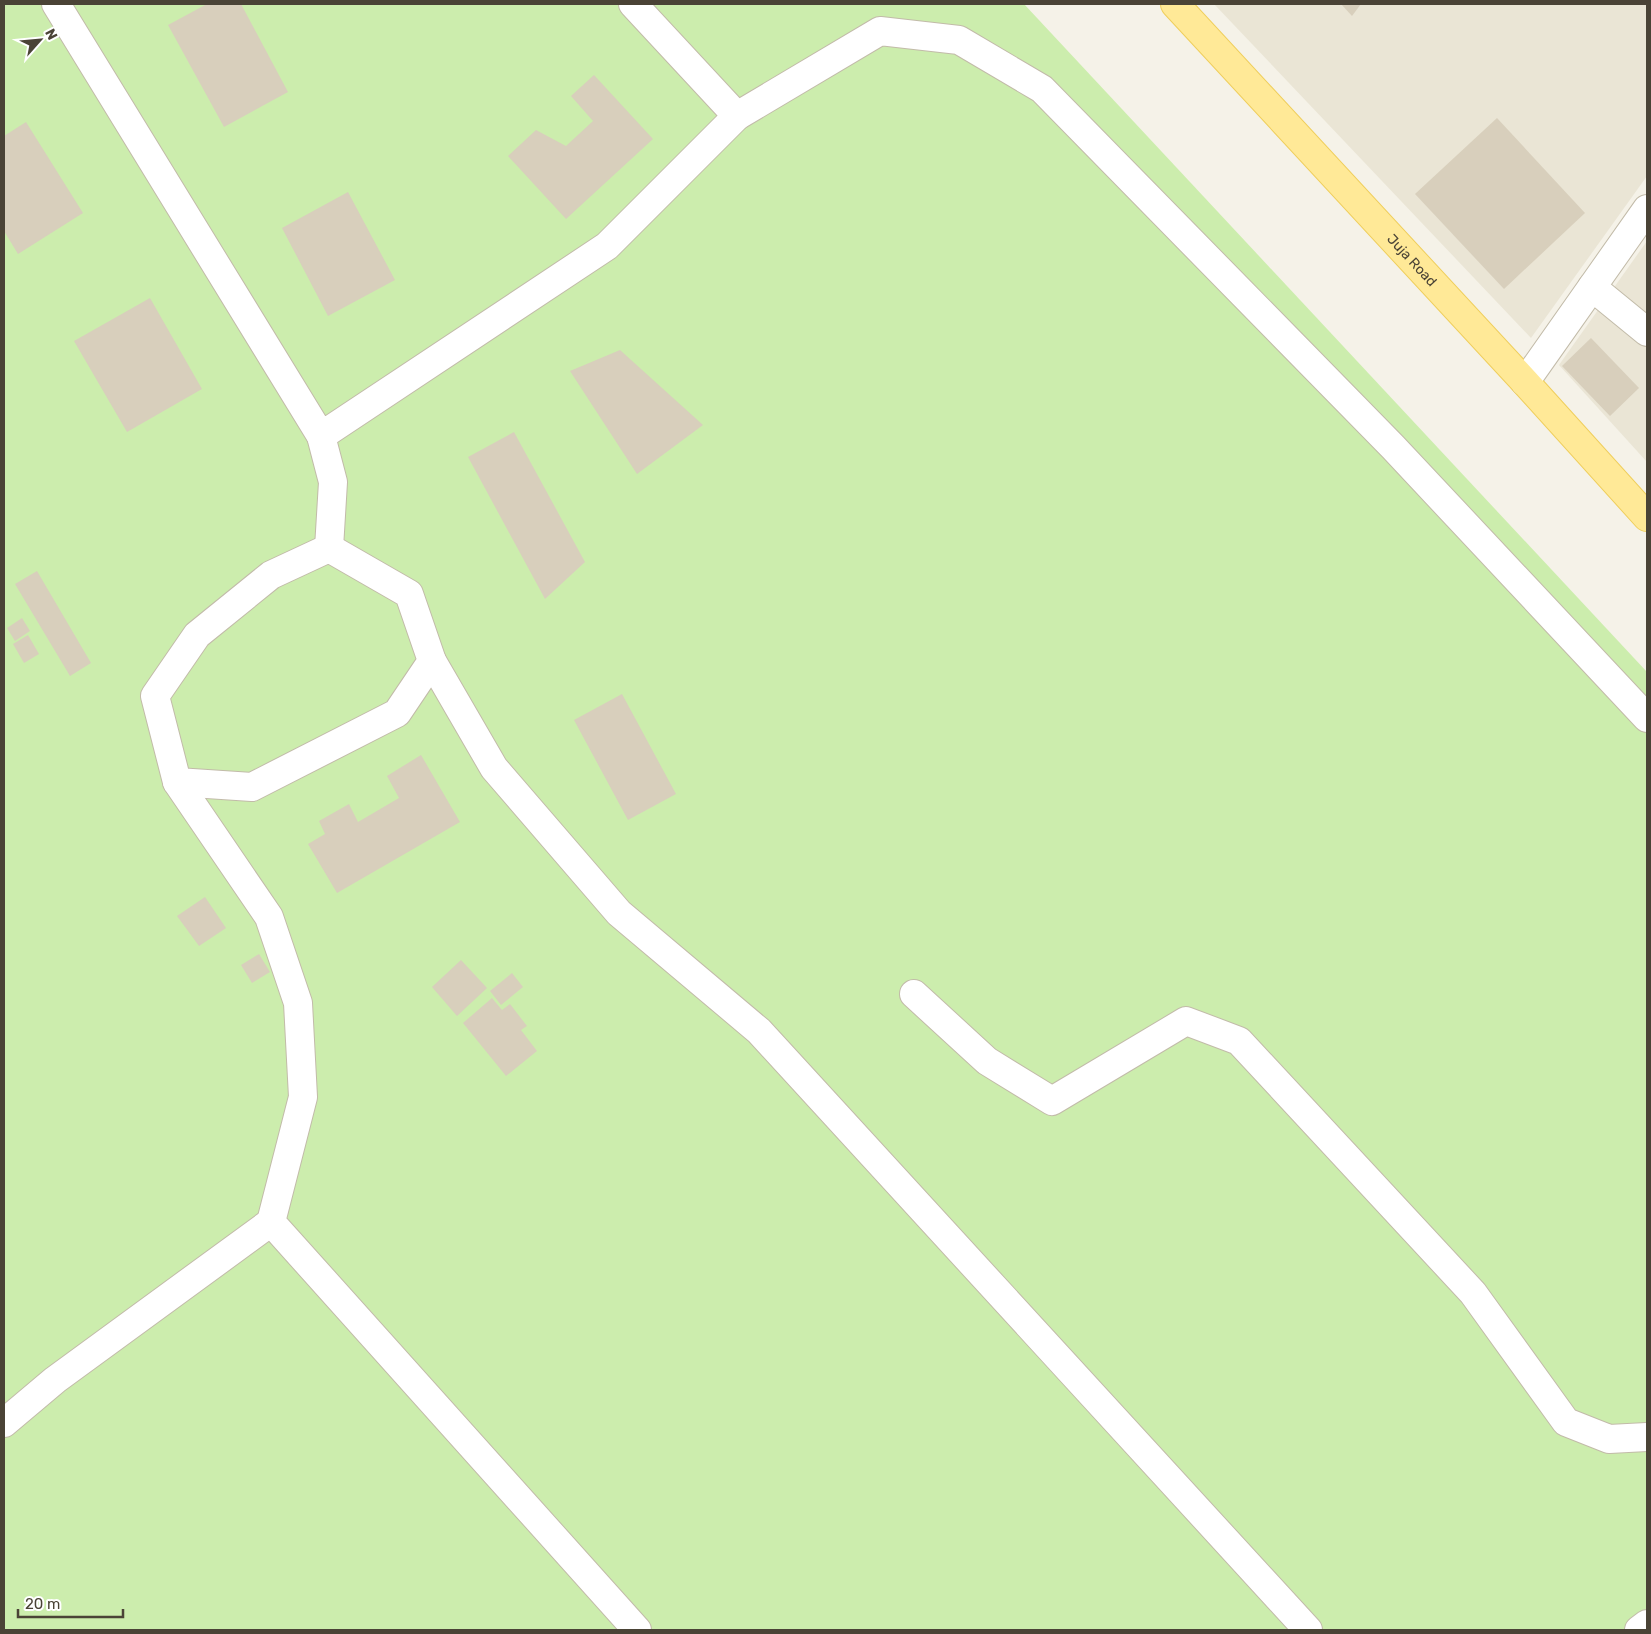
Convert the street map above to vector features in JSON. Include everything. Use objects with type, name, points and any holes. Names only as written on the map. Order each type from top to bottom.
[{"type":"main road","name":"Juja Road","points":[[1175,4],[1525,382],[1647,517]]},
{"type":"street","points":[[56,4],[321,436],[333,482],[329,548]]},
{"type":"street","points":[[633,4],[737,116]]},
{"type":"street","points":[[321,436],[607,246],[737,116],[880,31],[958,40],[1042,89],[1393,447],[1647,718]]},
{"type":"street","points":[[1525,382],[1647,209]]},
{"type":"street","points":[[1592,287],[1647,332]]},
{"type":"street","points":[[329,548],[409,594],[432,661],[494,768],[618,913],[759,1030],[1308,1630]]},
{"type":"street","points":[[4,1423],[56,1380],[271,1222],[303,1097],[298,1003],[269,918],[177,782],[154,696],[198,635],[271,575],[329,548]]},
{"type":"street","points":[[177,782],[252,787],[397,713],[432,661]]},
{"type":"street","points":[[914,994],[987,1061],[1052,1101],[1186,1021],[1239,1041],[1473,1293],[1566,1422],[1609,1439],[1647,1437]]},
{"type":"street","points":[[271,1222],[637,1630]]},
{"type":"street","points":[[1639,1630],[1647,1624]]},
{"type":"shaded area","points":[[1214,4],[1647,4],[1647,176],[1531,338]]},
{"type":"shaded area","points":[[1647,241],[1647,462],[1559,365]]},
{"type":"green space","points":[[4,4],[1024,4],[1647,672],[1647,1630],[4,1630]]},
{"type":"building","points":[[207,4],[241,4],[288,92],[224,127],[168,25]]},
{"type":"building","points":[[1341,4],[1361,4],[1352,16]]},
{"type":"building","points":[[594,75],[653,139],[566,219],[508,156],[536,130],[566,146],[593,121],[571,96]]},
{"type":"building","points":[[1497,118],[1585,213],[1504,289],[1415,194]]},
{"type":"building","points":[[26,122],[83,213],[18,254],[4,231],[4,136]]},
{"type":"building","points":[[348,192],[395,280],[328,316],[282,228]]},
{"type":"building","points":[[150,298],[202,389],[127,432],[74,341]]},
{"type":"building","points":[[1591,338],[1639,388],[1610,416],[1562,366]]},
{"type":"building","points":[[620,350],[703,425],[637,474],[570,371]]},
{"type":"building","points":[[514,432],[585,562],[545,599],[468,457]]},
{"type":"building","points":[[37,571],[91,663],[70,676],[15,584]]},
{"type":"building","points":[[22,618],[30,631],[15,641],[7,628]]},
{"type":"building","points":[[28,635],[39,654],[24,663],[13,644]]},
{"type":"building","points":[[622,694],[676,794],[628,820],[574,720]]},
{"type":"building","points":[[421,755],[460,822],[337,893],[308,844],[325,834],[319,821],[349,804],[358,822],[399,798],[387,776]]},
{"type":"building","points":[[205,897],[226,928],[199,946],[177,916]]},
{"type":"building","points":[[259,954],[270,972],[252,983],[241,965]]},
{"type":"building","points":[[461,960],[487,988],[457,1016],[432,987]]},
{"type":"building","points":[[512,973],[523,987],[501,1005],[490,991]]},
{"type":"building","points":[[492,998],[502,1010],[510,1004],[527,1026],[521,1030],[537,1051],[506,1076],[463,1023]]}]
